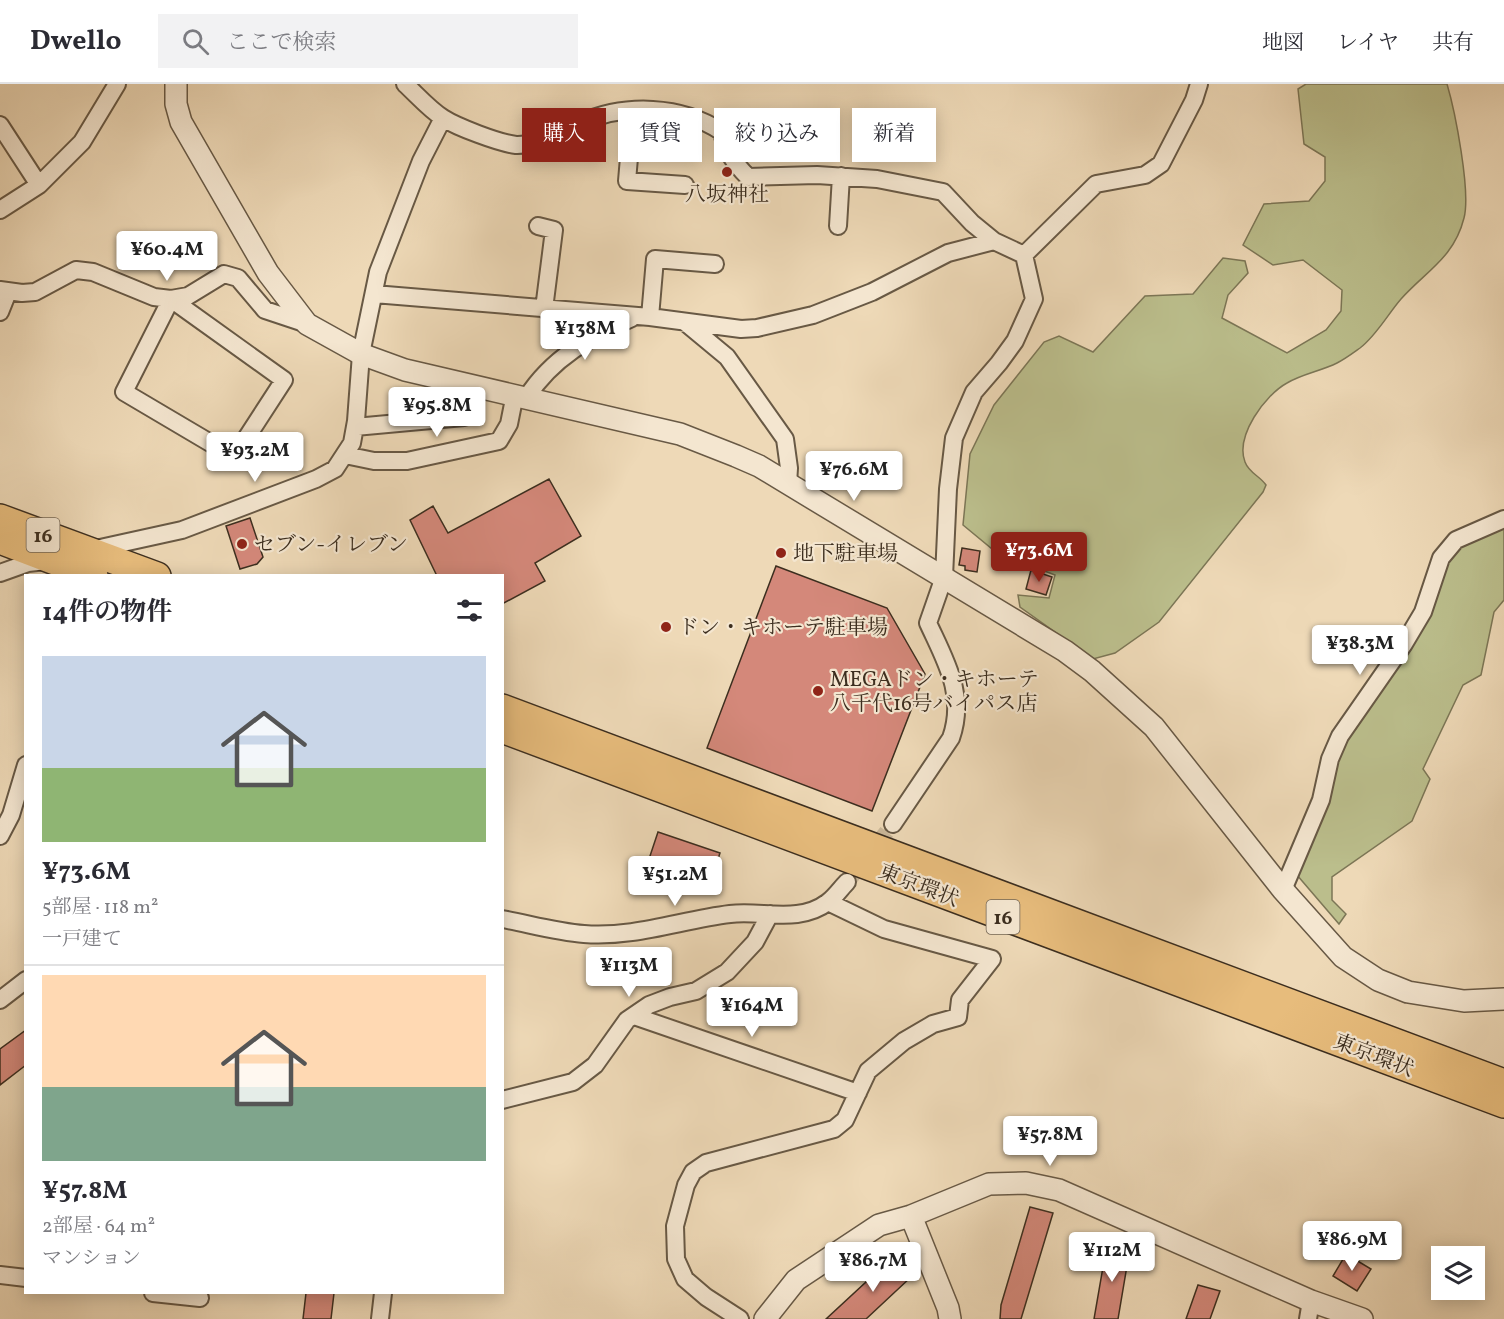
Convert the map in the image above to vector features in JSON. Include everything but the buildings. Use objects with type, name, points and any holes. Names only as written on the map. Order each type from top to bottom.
[{"type":"highway","name":"16","points":[[0,518],[90,564]]},
{"type":"highway","name":"16","points":[[0,540],[51,560],[146,574]]},
{"type":"highway","name":"東京環状","points":[[504,709],[1504,1083]]},
{"type":"highway","name":"東京環状","points":[[504,730],[1504,1104]]},
{"type":"street","points":[[0,210],[39,185],[82,142],[117,84]]},
{"type":"street","points":[[176,84],[176,104],[181,122],[268,273],[307,324]]},
{"type":"street","points":[[405,84],[443,118],[491,139],[518,145],[551,136],[607,113],[618,112]]},
{"type":"street","points":[[1024,255],[1096,184],[1145,175],[1161,164],[1200,84]]},
{"type":"street","points":[[90,564],[335,469],[352,443],[362,354],[378,272],[421,161],[443,118]]},
{"type":"street","points":[[702,121],[722,132],[725,148],[748,177],[817,175],[877,178],[943,192],[972,224],[994,241],[1024,255]]},
{"type":"street","points":[[0,125],[39,185]]},
{"type":"street","points":[[629,162],[627,181],[685,185]]},
{"type":"street","points":[[838,226],[841,176]]},
{"type":"street","points":[[538,226],[554,230],[544,309]]},
{"type":"street","points":[[374,294],[642,317],[741,329],[757,328],[813,315],[872,292],[948,253],[994,241]]},
{"type":"street","points":[[893,824],[951,738],[956,724],[957,700],[952,678],[928,623],[944,577],[948,489],[954,438],[974,392],[1015,341],[1034,299],[1024,255]]},
{"type":"street","points":[[642,317],[655,259],[715,264]]},
{"type":"street","points":[[0,312],[4,291],[35,292],[76,270],[93,272],[154,297],[171,299],[188,296],[224,274],[238,278],[265,310],[307,324],[362,354],[405,370],[680,434],[759,466],[1065,651],[1092,671],[1154,727],[1283,890],[1343,957],[1378,980],[1408,992],[1464,1001],[1504,999]]},
{"type":"street","points":[[171,299],[284,380],[234,457],[124,392],[171,299]]},
{"type":"street","points":[[345,455],[374,461],[407,461],[499,441],[521,396],[552,365],[578,345],[642,317]]},
{"type":"street","points":[[685,323],[727,357],[785,439],[789,468],[788,484]]},
{"type":"street","points":[[355,427],[464,417]]},
{"type":"street","points":[[1283,890],[1321,800],[1330,759],[1340,736],[1404,644],[1423,612],[1441,558],[1456,540],[1504,519]]},
{"type":"street","points":[[0,573],[28,563],[51,560]]},
{"type":"street","points":[[0,836],[11,815],[24,772]]},
{"type":"street","points":[[504,919],[593,934],[628,933],[730,914],[794,916],[809,912],[828,902],[847,882]]},
{"type":"street","points":[[740,1319],[706,1297],[685,1279],[676,1259],[675,1226],[686,1185],[693,1172],[706,1163],[834,1128],[845,1120],[868,1071],[904,1041],[933,1024],[958,1017],[960,1000],[992,959],[884,929],[828,902]]},
{"type":"street","points":[[504,1100],[573,1083],[595,1065],[627,1020],[650,1005],[670,997],[696,991],[727,972],[755,942],[770,914]]},
{"type":"street","points":[[2,993],[24,981]]},
{"type":"street","points":[[634,1016],[858,1093]]},
{"type":"street","points":[[765,1319],[796,1280],[879,1226],[911,1216],[989,1184],[1008,1182],[1043,1185],[1059,1190],[1310,1310],[1362,1319]]},
{"type":"street","points":[[911,1216],[948,1308],[950,1319]]},
{"type":"street","points":[[0,1275],[24,1278]]},
{"type":"street","points":[[161,1294],[200,1299]]},
{"type":"street","points":[[380,1319],[383,1294]]},
{"type":"green space","points":[[1306,84],[1447,84],[1464,171],[1466,206],[1459,232],[1446,254],[1401,299],[1366,343],[1337,363],[1287,383],[1261,406],[1248,429],[1243,452],[1247,466],[1266,485],[1263,492],[1159,622],[1115,653],[1093,659],[1020,607],[1018,595],[1049,598],[1055,575],[997,553],[963,525],[970,454],[994,405],[1044,342],[1059,336],[1093,352],[1145,296],[1193,294],[1223,258],[1245,261],[1248,273],[1228,295],[1222,318],[1287,353],[1326,330],[1341,311],[1342,290],[1303,260],[1273,265],[1243,245],[1264,204],[1309,201],[1325,181],[1325,157],[1304,144],[1298,89]]},
{"type":"green space","points":[[1504,524],[1504,600],[1494,612],[1481,675],[1463,685],[1423,769],[1430,779],[1412,821],[1332,877],[1332,900],[1346,914],[1339,924],[1297,875],[1334,761],[1441,570],[1458,546]]},
{"type":"tunnel","points":[[847,882],[893,824]]},
{"type":"place","name":"八坂神社","points":[[727,172]]},
{"type":"place","name":"セブン-イレブン","points":[[242,544]]},
{"type":"place","name":"地下駐車場","points":[[781,553]]},
{"type":"place","name":"ドン・キホーテ駐車場","points":[[666,627]]},
{"type":"place","name":"MEGAドン・キホーテ 八千代16号バイパス店","points":[[818,691]]}]
